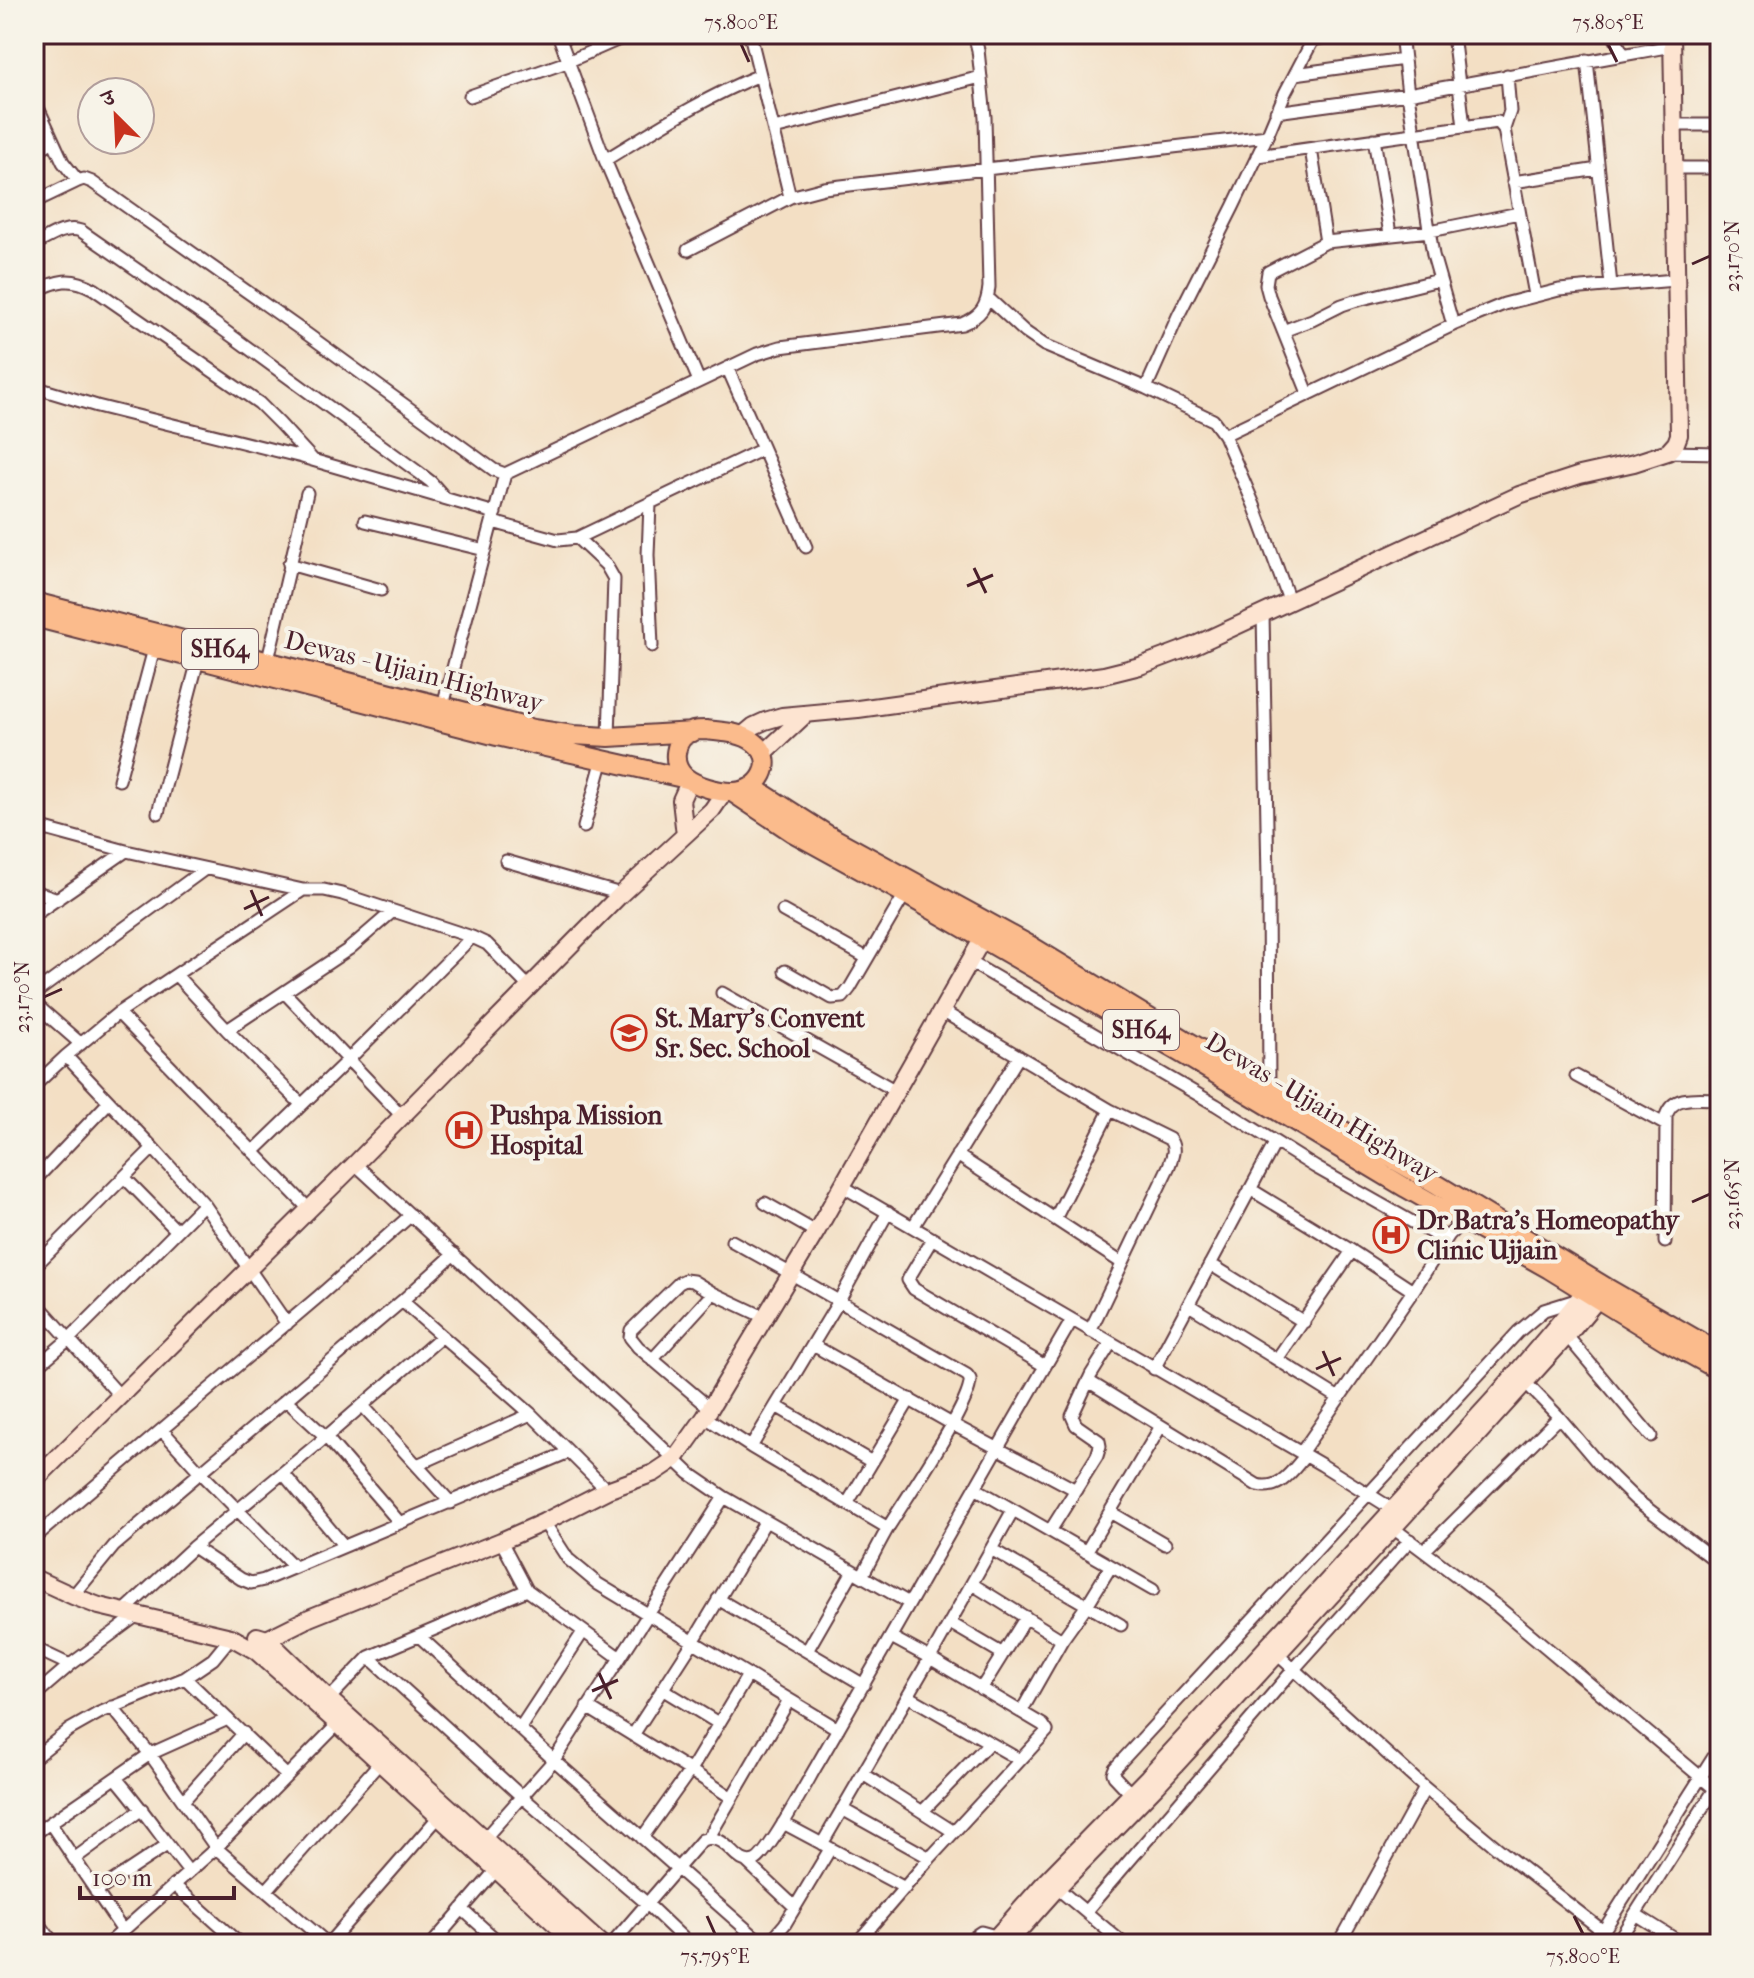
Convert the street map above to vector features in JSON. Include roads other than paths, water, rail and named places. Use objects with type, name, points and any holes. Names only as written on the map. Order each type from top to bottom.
[{"type":"main road","name":"Dewas - Ujjain Highway","points":[[34,602],[268,660],[551,749],[688,779],[729,792],[792,832],[905,894],[987,932]]},
{"type":"main road","name":"Dewas - Ujjain Highway","points":[[34,617],[198,660],[441,713],[533,729],[609,737],[706,730],[742,736]]},
{"type":"main road","points":[[688,779],[675,759],[680,742],[693,732]]},
{"type":"main road","points":[[729,792],[753,787],[764,773],[766,764],[763,754],[752,740],[742,736]]},
{"type":"main road","name":"Dewas - Ujjain Highway","points":[[753,787],[987,932],[1269,1097],[1464,1220],[1663,1330],[1720,1353]]},
{"type":"main road","name":"Dewas - Ujjain Highway","points":[[1269,1097],[1438,1185],[1592,1291]]},
{"type":"main road","name":"Dewas - Ujjain Highway","points":[[1663,1330],[1720,1371]]},
{"type":"street","points":[[558,34],[605,160],[699,381]]},
{"type":"street","points":[[470,96],[567,62],[631,34]]},
{"type":"street","points":[[750,34],[790,197]]},
{"type":"street","points":[[34,202],[78,181],[84,179],[92,182],[494,470],[505,474],[757,354],[780,347],[962,324],[974,319],[988,298],[985,117],[974,34]]},
{"type":"street","points":[[1146,388],[1314,37],[1338,34]]},
{"type":"street","points":[[1401,34],[1433,255],[1453,325]]},
{"type":"street","points":[[1453,34],[1464,127]]},
{"type":"street","points":[[1613,34],[1623,54]]},
{"type":"street","points":[[1276,112],[1458,86],[1623,54],[1672,40],[1679,435],[1668,452]]},
{"type":"street","points":[[1295,74],[1404,59]]},
{"type":"street","points":[[1587,60],[1611,285]]},
{"type":"street","points":[[605,160],[704,101],[760,75]]},
{"type":"street","points":[[1507,75],[1510,111],[1504,129],[1535,295]]},
{"type":"street","points":[[774,129],[981,77]]},
{"type":"street","points":[[35,107],[63,162],[78,181]]},
{"type":"street","points":[[1257,156],[1498,122],[1504,129]]},
{"type":"street","points":[[1672,125],[1720,125]]},
{"type":"street","points":[[688,250],[790,197],[824,188],[1267,136]]},
{"type":"street","points":[[1374,139],[1390,234]]},
{"type":"street","points":[[34,152],[52,142]]},
{"type":"street","points":[[1311,149],[1326,242]]},
{"type":"street","points":[[1673,168],[1720,168]]},
{"type":"street","points":[[1513,182],[1598,169]]},
{"type":"street","points":[[1308,393],[1266,285],[1268,272],[1326,242],[1430,231],[1519,213]]},
{"type":"street","points":[[34,245],[66,230],[76,228],[81,231],[214,323],[418,472],[445,498]]},
{"type":"street","points":[[1283,331],[1354,301],[1439,280]]},
{"type":"street","points":[[1224,435],[1453,325],[1504,304],[1559,290],[1675,280]]},
{"type":"street","points":[[34,292],[59,282],[71,281],[94,289],[259,403],[313,460]]},
{"type":"street","points":[[988,298],[1044,345],[1213,420],[1224,435],[1254,505],[1289,600]]},
{"type":"street","points":[[728,369],[806,547]]},
{"type":"street","points":[[34,387],[445,498],[558,540],[577,538],[763,449]]},
{"type":"street","points":[[742,736],[754,726],[782,716],[858,709],[1104,675],[1140,666],[1539,487],[1668,452],[1720,453]]},
{"type":"street","points":[[441,713],[505,474]]},
{"type":"street","points":[[268,660],[307,493]]},
{"type":"street","points":[[650,504],[648,555],[652,646]]},
{"type":"street","points":[[365,521],[485,550]]},
{"type":"street","points":[[577,538],[606,565],[614,579],[609,737]]},
{"type":"street","points":[[289,564],[381,590]]},
{"type":"street","points":[[1263,613],[1269,1097]]},
{"type":"street","points":[[119,780],[154,649]]},
{"type":"street","points":[[158,813],[198,660]]},
{"type":"street","points":[[763,754],[806,714]]},
{"type":"street","points":[[584,827],[603,759]]},
{"type":"street","points":[[685,835],[681,800],[688,779]]},
{"type":"street","points":[[34,1481],[355,1164],[621,894],[729,792]]},
{"type":"street","points":[[34,826],[205,869],[303,890],[342,894],[487,944],[529,987]]},
{"type":"street","points":[[34,915],[126,851]]},
{"type":"street","points":[[506,861],[621,894]]},
{"type":"street","points":[[34,994],[205,869]]},
{"type":"street","points":[[35,1084],[118,1013],[303,890]]},
{"type":"street","points":[[34,891],[58,899]]},
{"type":"street","points":[[785,971],[832,998],[847,993],[905,894]]},
{"type":"street","points":[[227,1030],[349,949],[393,911]]},
{"type":"street","points":[[783,911],[867,958]]},
{"type":"street","points":[[261,1645],[309,1618],[501,1541],[607,1490],[654,1473],[675,1459],[816,1232],[987,932]]},
{"type":"street","points":[[253,1152],[472,937]]},
{"type":"street","points":[[970,962],[1437,1236],[1449,1235]]},
{"type":"street","points":[[176,975],[301,1104]]},
{"type":"street","points":[[285,993],[402,1116]]},
{"type":"street","points":[[722,993],[896,1091]]},
{"type":"street","points":[[34,1003],[81,1044]]},
{"type":"street","points":[[942,1011],[1110,1110],[1169,1139],[1174,1148],[1169,1166],[1090,1331]]},
{"type":"street","points":[[118,1013],[309,1209]]},
{"type":"street","points":[[66,1056],[204,1204],[287,1324]]},
{"type":"street","points":[[913,1227],[1019,1056]]},
{"type":"street","points":[[1576,1076],[1666,1125]]},
{"type":"street","points":[[1665,1242],[1668,1108],[1686,1099],[1720,1099]]},
{"type":"street","points":[[34,1181],[109,1102]]},
{"type":"street","points":[[1055,1219],[1110,1110]]},
{"type":"street","points":[[1154,1369],[1275,1143]]},
{"type":"street","points":[[34,1267],[153,1148]]},
{"type":"street","points":[[957,1155],[1122,1263]]},
{"type":"street","points":[[355,1164],[689,1473],[765,1522],[909,1603]]},
{"type":"street","points":[[124,1177],[177,1231]]},
{"type":"street","points":[[842,1186],[1368,1494],[1396,1518],[1410,1540],[1498,1607],[1702,1777],[1718,1785],[1616,1944]]},
{"type":"street","points":[[1250,1189],[1413,1291]]},
{"type":"street","points":[[765,1203],[816,1232]]},
{"type":"street","points":[[34,1369],[69,1339],[204,1204]]},
{"type":"street","points":[[751,1447],[839,1301],[888,1212]]},
{"type":"street","points":[[34,1538],[411,1215]]},
{"type":"street","points":[[1088,1381],[1263,1487],[1278,1483],[1285,1479],[1303,1454],[1449,1235],[1464,1220]]},
{"type":"street","points":[[932,1239],[908,1280],[910,1285],[1045,1366]]},
{"type":"street","points":[[732,1241],[970,1379],[970,1390],[952,1424],[807,1651]]},
{"type":"street","points":[[1277,1359],[1352,1251]]},
{"type":"street","points":[[73,1596],[114,1546],[454,1254]]},
{"type":"street","points":[[1210,1264],[1304,1322]]},
{"type":"street","points":[[764,1317],[693,1281],[685,1280],[634,1325],[630,1337],[707,1412],[751,1447],[888,1528]]},
{"type":"street","points":[[1025,1914],[1057,1888],[1152,1781],[1567,1336],[1592,1291]]},
{"type":"street","points":[[1131,1794],[1114,1776],[1113,1770],[1518,1332],[1544,1310],[1592,1291]]},
{"type":"street","points":[[963,1944],[981,1932],[1002,1940],[1131,1794],[1152,1781],[1277,1654],[1396,1518],[1493,1400],[1592,1291]]},
{"type":"street","points":[[652,1360],[713,1293]]},
{"type":"street","points":[[34,1300],[120,1396]]},
{"type":"street","points":[[402,1301],[531,1414],[607,1490]]},
{"type":"street","points":[[1189,1305],[1339,1398]]},
{"type":"street","points":[[746,1861],[760,1857],[783,1823],[1072,1320]]},
{"type":"street","points":[[1567,1336],[1651,1436]]},
{"type":"street","points":[[34,1696],[129,1614],[193,1547],[441,1337]]},
{"type":"street","points":[[1050,1531],[1097,1456],[1099,1441],[1073,1421],[1073,1411],[1111,1343]]},
{"type":"street","points":[[813,1345],[1076,1490]]},
{"type":"street","points":[[1525,1382],[1635,1499],[1720,1564]]},
{"type":"street","points":[[847,1504],[910,1399]]},
{"type":"street","points":[[286,1400],[326,1437],[400,1523]]},
{"type":"street","points":[[363,1406],[451,1503]]},
{"type":"street","points":[[776,1406],[872,1462]]},
{"type":"street","points":[[417,1465],[531,1414]]},
{"type":"street","points":[[1424,1551],[1559,1417]]},
{"type":"street","points":[[1086,1552],[1161,1426]]},
{"type":"street","points":[[162,1430],[294,1567]]},
{"type":"street","points":[[193,1547],[241,1579],[251,1583],[264,1580],[569,1452]]},
{"type":"street","points":[[283,1473],[344,1546]]},
{"type":"street","points":[[975,1488],[1153,1590]]},
{"type":"street","points":[[484,1839],[554,1760],[724,1497]]},
{"type":"street","points":[[419,1636],[554,1760],[765,1944],[785,1924],[795,1907],[842,1809],[1013,1510]]},
{"type":"street","points":[[1110,1512],[1165,1544]]},
{"type":"street","points":[[544,1522],[568,1559],[582,1572],[838,1729]]},
{"type":"street","points":[[633,1735],[765,1522]]},
{"type":"street","points":[[1086,1911],[1294,1669],[1410,1540]]},
{"type":"street","points":[[501,1541],[527,1590],[620,1658]]},
{"type":"street","points":[[991,1549],[1121,1625]]},
{"type":"street","points":[[1021,1712],[1062,1640],[1111,1566]]},
{"type":"street","points":[[34,1578],[73,1596],[129,1614],[231,1637],[256,1636],[261,1645],[338,1724],[384,1758]]},
{"type":"street","points":[[972,1584],[1062,1640]]},
{"type":"street","points":[[329,1699],[369,1657],[527,1590]]},
{"type":"street","points":[[718,1599],[864,1685]]},
{"type":"street","points":[[981,1689],[1026,1617]]},
{"type":"street","points":[[950,1623],[1003,1654]]},
{"type":"street","points":[[520,1728],[583,1632]]},
{"type":"street","points":[[34,1758],[69,1730],[99,1713],[185,1678],[213,1659],[231,1637]]},
{"type":"street","points":[[856,1944],[1047,1731],[1043,1725],[891,1637]]},
{"type":"street","points":[[261,1645],[329,1699],[384,1758],[443,1812],[496,1870],[577,1944]]},
{"type":"street","points":[[34,1648],[70,1665]]},
{"type":"street","points":[[1277,1654],[1425,1788],[1603,1931]]},
{"type":"street","points":[[369,1657],[689,1944]]},
{"type":"street","points":[[642,1838],[690,1770],[748,1675]]},
{"type":"street","points":[[185,1678],[287,1776]]},
{"type":"street","points":[[662,1689],[718,1723]]},
{"type":"street","points":[[908,1696],[1020,1760]]},
{"type":"street","points":[[709,1837],[789,1700]]},
{"type":"street","points":[[112,1707],[150,1754],[216,1848],[328,1944],[443,1812]]},
{"type":"street","points":[[587,1707],[732,1798]]},
{"type":"street","points":[[34,1834],[150,1754],[228,1719]]},
{"type":"street","points":[[108,1944],[216,1848],[338,1724]]},
{"type":"street","points":[[183,1801],[244,1733]]},
{"type":"street","points":[[923,1811],[989,1743]]},
{"type":"street","points":[[1595,1944],[1720,1747]]},
{"type":"street","points":[[266,1891],[384,1758]]},
{"type":"street","points":[[863,1774],[954,1832]]},
{"type":"street","points":[[116,1778],[189,1872]]},
{"type":"street","points":[[1339,1944],[1425,1788]]},
{"type":"street","points":[[74,1859],[142,1809]]},
{"type":"street","points":[[842,1809],[930,1858]]},
{"type":"street","points":[[443,1812],[484,1839],[601,1944]]},
{"type":"street","points":[[50,1823],[123,1931]]},
{"type":"street","points":[[783,1823],[905,1888]]},
{"type":"street","points":[[612,1944],[648,1905],[696,1844],[709,1837],[717,1838],[746,1861],[795,1907]]},
{"type":"street","points":[[96,1892],[167,1845]]},
{"type":"street","points":[[432,1944],[496,1870]]},
{"type":"street","points":[[174,1885],[240,1944]]},
{"type":"street","points":[[1057,1888],[1124,1944]]},
{"type":"street","points":[[462,1909],[501,1944]]},
{"type":"street","points":[[1635,1914],[1683,1944]]},
{"type":"street","points":[[34,1916],[54,1944]]},
{"type":"street","points":[[219,1944],[229,1933]]},
{"type":"place","name":"St. Mary's Convent Sr. Sec. School","points":[[629,1033]]},
{"type":"place","name":"Pushpa Mission Hospital","points":[[464,1130]]},
{"type":"place","name":"Dr Batra's Homeopathy Clinic Ujjain","points":[[1391,1235]]}]
